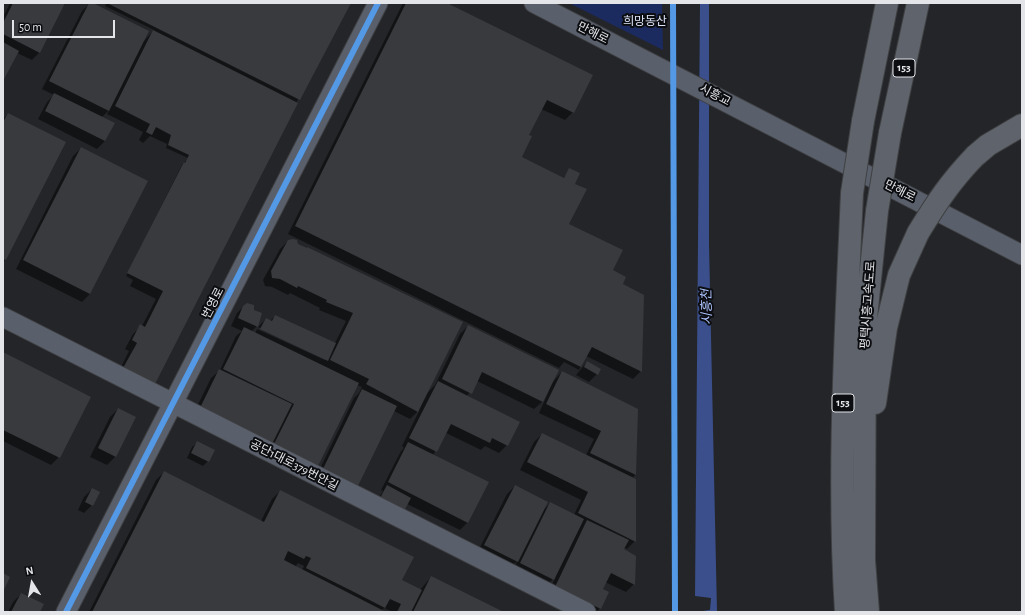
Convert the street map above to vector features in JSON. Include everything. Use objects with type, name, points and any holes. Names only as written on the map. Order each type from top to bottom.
[{"type":"highway","name":"평택시흥고속도로","points":[[846,612],[843,564],[842,443],[852,193],[863,121],[887,3]]},
{"type":"highway","name":"평택시흥고속도로","points":[[868,612],[864,560],[864,328],[877,211],[890,133],[918,3]]},
{"type":"highway","points":[[864,481],[886,328],[899,275],[918,233],[950,182],[988,145],[1022,125]]},
{"type":"street","name":"번영로","points":[[66,612],[174,404],[378,3]]},
{"type":"street","name":"만해로","points":[[534,3],[652,62]]},
{"type":"street","name":"시흥교","points":[[652,62],[777,128]]},
{"type":"street","name":"만해로","points":[[777,128],[1022,255]]},
{"type":"street","name":"공단1대로379번안길","points":[[3,317],[586,612]]},
{"type":"green space","name":"희망동산","points":[[569,3],[662,3],[663,50]]},
{"type":"water","name":"시흥천","points":[[700,3],[709,3],[709,244],[717,612],[695,612],[710,610],[711,598],[695,596]]},
{"type":"building","points":[[13,3],[65,3],[40,53],[3,34],[3,23]]},
{"type":"building","points":[[89,3],[93,3],[149,31],[109,111],[49,81]]},
{"type":"building","points":[[107,3],[351,3],[300,100]]},
{"type":"building","points":[[406,3],[447,3],[593,75],[574,113],[547,100],[529,135],[532,136],[522,157],[564,178],[569,168],[580,173],[575,184],[587,189],[569,224],[623,250],[613,270],[626,277],[623,284],[644,295],[642,372],[592,347],[581,367],[295,226]]},
{"type":"building","points":[[153,30],[298,103],[155,384],[123,368],[137,343],[132,340],[140,324],[145,327],[163,291],[127,273],[189,155],[168,145],[171,135],[156,127],[152,135],[146,132],[150,124],[115,106]]},
{"type":"building","points":[[3,42],[19,51],[3,81]]},
{"type":"building","points":[[54,93],[115,123],[105,141],[45,111]]},
{"type":"building","points":[[8,113],[66,142],[6,260],[3,259],[3,122]]},
{"type":"building","points":[[81,147],[148,181],[90,294],[23,260]]},
{"type":"building","points":[[288,240],[297,240],[298,244],[463,322],[418,412],[366,384],[369,379],[330,360],[353,313],[326,302],[327,300],[298,286],[297,288],[280,279],[272,278],[271,271]]},
{"type":"building","points":[[247,303],[254,305],[254,310],[262,313],[258,327],[238,318],[243,306]]},
{"type":"building","points":[[275,315],[336,343],[328,361],[260,329],[266,318],[272,321]]},
{"type":"building","points":[[468,325],[559,370],[543,402],[482,372],[472,394],[442,379]]},
{"type":"building","points":[[244,327],[359,383],[316,470],[272,448],[294,404],[223,369]]},
{"type":"building","points":[[3,352],[91,397],[60,458],[3,430]]},
{"type":"building","points":[[587,361],[601,369],[598,375],[584,367]]},
{"type":"building","points":[[219,369],[292,404],[271,446],[199,410]]},
{"type":"building","points":[[562,371],[638,409],[636,475],[590,453],[601,431],[546,404]]},
{"type":"building","points":[[438,381],[520,422],[508,446],[492,438],[490,443],[451,424],[437,452],[409,438]]},
{"type":"building","points":[[362,389],[397,406],[356,490],[321,473]]},
{"type":"building","points":[[118,408],[136,417],[116,457],[98,448]]},
{"type":"building","points":[[542,433],[636,479],[636,542],[578,513],[588,492],[527,462]]},
{"type":"building","points":[[197,441],[215,450],[209,462],[191,453]]},
{"type":"building","points":[[408,442],[489,482],[468,523],[388,482]]},
{"type":"building","points":[[164,471],[264,522],[280,490],[414,557],[402,580],[422,590],[411,612],[397,612],[401,604],[390,599],[385,608],[306,568],[311,558],[306,556],[304,559],[288,551],[284,560],[386,612],[92,612]]},
{"type":"building","points":[[387,485],[411,498],[403,513],[379,500]]},
{"type":"building","points":[[515,485],[548,502],[518,562],[484,545]]},
{"type":"building","points":[[92,488],[100,492],[93,506],[85,502]]},
{"type":"building","points":[[550,502],[584,519],[554,580],[520,563]]},
{"type":"building","points":[[587,520],[629,540],[624,549],[636,556],[635,585],[611,573],[603,589],[609,592],[601,609],[555,587]]},
{"type":"building","points":[[3,573],[10,577],[3,592]]},
{"type":"building","points":[[431,576],[504,612],[413,612]]},
{"type":"building","points":[[21,593],[44,604],[40,612],[11,612]]},
{"type":"cycle path","points":[[66,612],[378,3]]},
{"type":"cycle path","points":[[673,3],[675,612]]}]
